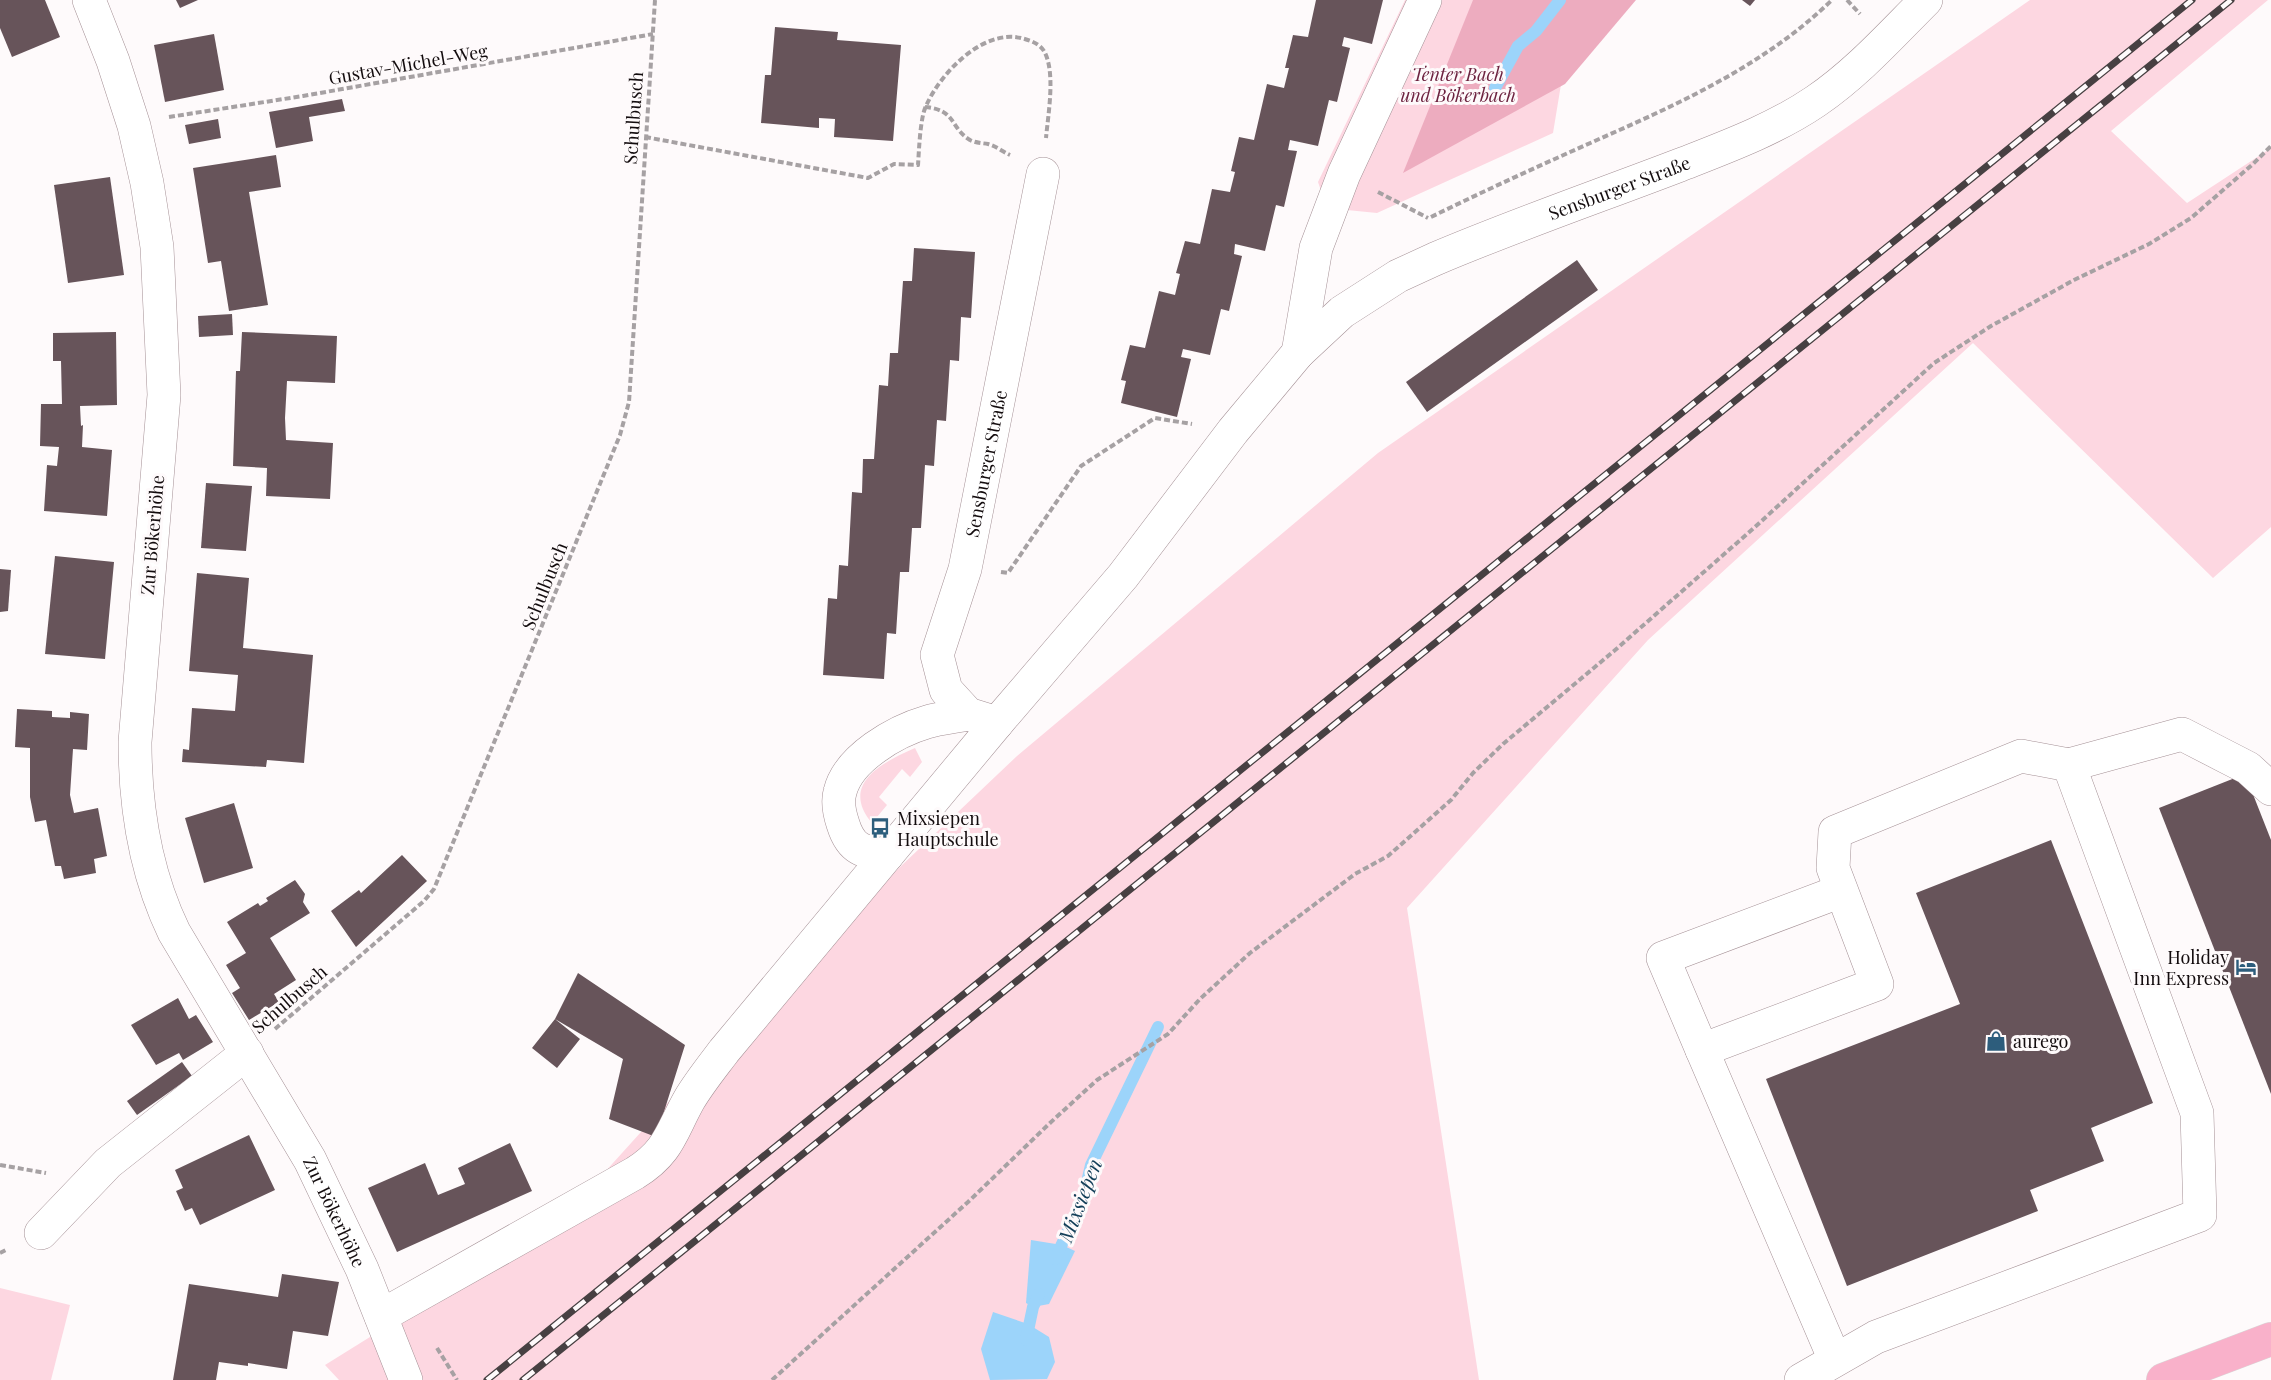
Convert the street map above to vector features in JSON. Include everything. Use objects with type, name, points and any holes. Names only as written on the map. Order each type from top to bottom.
[{"type":"main road","points":[[2163,1380],[2271,1339]]},
{"type":"street","name":"Zur Bökerhöhe","points":[[89,0],[113,61],[134,126],[147,183],[157,247],[164,395],[135,742],[135,779],[146,853],[161,905],[174,932],[310,1160],[350,1242],[403,1371]]},
{"type":"street","name":"Sensburger Straße","points":[[1298,352],[1316,248],[1344,174],[1425,0]]},
{"type":"street","name":"Sensburger Straße","points":[[381,1316],[635,1173],[658,1157],[689,1101],[724,1051],[887,855],[983,719],[1123,576],[1233,431],[1298,352],[1342,312],[1398,276],[1470,244],[1699,157],[1772,126],[1814,103],[1845,80],[1871,57],[1926,0]]},
{"type":"street","name":"Sensburger Straße","points":[[983,719],[946,690],[937,655],[965,569],[1043,174]]},
{"type":"street","points":[[887,855],[863,852],[850,842],[840,813],[840,792],[850,772],[868,753],[906,729],[928,722],[983,719]]},
{"type":"street","points":[[1702,1050],[1877,984],[1833,868],[1835,832],[2021,756],[2069,765],[2182,734],[2248,768],[2271,789]]},
{"type":"street","points":[[1801,1380],[1875,1337],[2200,1215],[2197,1113],[2069,765]]},
{"type":"street","points":[[1835,1360],[1663,958],[1842,891]]},
{"type":"street","points":[[41,1233],[108,1163],[247,1053]]},
{"type":"path","points":[[653,34],[655,0]]},
{"type":"path","points":[[1419,222],[1661,111],[1731,75],[1782,43],[1832,0]]},
{"type":"path","name":"Gustav-Michel-Weg","points":[[134,126],[183,114],[303,96],[653,34]]},
{"type":"path","name":"Schulbusch","points":[[247,1053],[424,901],[434,889],[620,435],[629,402],[653,34]]},
{"type":"path","points":[[645,137],[868,178],[894,164],[918,165],[925,107],[961,58],[981,44],[997,37],[1015,36],[1031,40],[1044,50],[1049,70],[1050,92],[1043,174],[991,144],[974,142],[964,136],[945,112],[938,108],[925,107]]},
{"type":"path","points":[[772,1380],[968,1202],[1097,1080],[1168,1034],[1200,999],[1250,953],[1354,874],[1388,856],[1450,800],[1473,773],[1503,744],[1614,651],[1755,527],[1934,363],[1991,326],[2063,286],[2149,244],[2191,218],[2271,146]]},
{"type":"path","points":[[1344,174],[1428,218]]},
{"type":"path","points":[[965,569],[1008,573],[1081,466],[1155,418],[1233,431]]},
{"type":"path","points":[[436,1346],[457,1380]]},
{"type":"green space","name":"Tenter Bach und Bökerbach","points":[[1405,0],[1584,0],[1568,42],[1553,133],[1377,213],[1327,208],[1318,182]]},
{"type":"green space","points":[[1473,0],[1636,0],[1565,84],[1403,173]]},
{"type":"green space","points":[[2030,0],[2268,0],[2111,131],[2187,203],[2271,148],[2271,527],[2213,578],[1973,343],[1648,640],[1407,908],[1479,1380],[339,1380],[325,1365],[566,1215],[763,997],[1017,756],[1378,453]]},
{"type":"green space","points":[[915,748],[922,762],[910,777],[902,769],[879,797],[887,805],[872,823],[863,809],[860,797],[863,786],[869,776],[879,768]]},
{"type":"green space","points":[[0,1288],[70,1305],[51,1380],[0,1380]]},
{"type":"water","points":[[1031,1240],[1062,1245],[1075,1251],[1049,1304],[1033,1307],[1026,1303]]},
{"type":"water","points":[[993,1312],[1028,1324],[1049,1337],[1055,1362],[1047,1379],[990,1380],[981,1349]]},
{"type":"building","points":[[0,0],[45,0],[60,37],[12,57],[0,28]]},
{"type":"building","points":[[176,0],[198,0],[180,8]]},
{"type":"building","points":[[1316,0],[1383,0],[1372,44],[1344,37],[1342,46],[1350,48],[1337,102],[1329,100],[1318,146],[1290,140],[1288,150],[1297,151],[1284,207],[1276,205],[1265,251],[1235,244],[1234,254],[1242,256],[1229,311],[1221,309],[1210,355],[1183,349],[1181,357],[1191,359],[1177,417],[1121,403],[1126,381],[1121,380],[1130,345],[1145,348],[1159,291],[1175,295],[1180,274],[1176,273],[1185,241],[1200,244],[1212,189],[1230,192],[1235,172],[1231,171],[1239,137],[1254,140],[1267,84],[1284,88],[1289,68],[1285,68],[1293,35],[1308,37]]},
{"type":"building","points":[[1742,0],[1755,0],[1750,6]]},
{"type":"building","points":[[775,27],[838,32],[837,40],[901,45],[893,141],[834,137],[835,119],[819,118],[819,128],[761,123],[765,75],[771,75]]},
{"type":"building","points":[[214,34],[224,90],[165,102],[154,45]]},
{"type":"building","points":[[342,99],[345,111],[309,117],[313,141],[276,148],[269,112]]},
{"type":"building","points":[[218,119],[221,138],[189,144],[185,125]]},
{"type":"building","points":[[276,155],[281,187],[249,192],[268,305],[229,311],[221,261],[208,263],[193,168]]},
{"type":"building","points":[[110,177],[124,275],[68,283],[54,185]]},
{"type":"building","points":[[914,248],[975,252],[971,318],[961,317],[959,361],[950,360],[946,421],[937,420],[934,466],[925,465],[921,528],[912,528],[909,572],[900,572],[896,634],[887,633],[884,679],[823,675],[828,598],[837,599],[839,565],[848,566],[852,492],[862,493],[863,459],[874,459],[879,385],[888,386],[890,353],[898,353],[903,281],[912,281]]},
{"type":"building","points":[[1577,260],[1598,290],[1427,412],[1406,382]]},
{"type":"building","points":[[232,314],[233,335],[199,337],[198,316]]},
{"type":"building","points":[[116,332],[117,405],[80,406],[81,426],[83,425],[82,447],[112,450],[107,516],[44,511],[47,465],[57,466],[59,447],[40,446],[41,404],[62,404],[61,361],[53,361],[53,333]]},
{"type":"building","points":[[242,332],[337,336],[335,383],[287,381],[285,418],[286,440],[333,443],[330,499],[266,496],[267,468],[233,466],[236,371],[240,371]]},
{"type":"building","points":[[206,483],[252,486],[246,551],[201,548]]},
{"type":"building","points":[[55,556],[114,562],[105,659],[45,654]]},
{"type":"building","points":[[0,569],[11,570],[8,611],[0,612]]},
{"type":"building","points":[[197,573],[249,578],[243,648],[313,655],[304,763],[267,760],[266,767],[182,762],[183,749],[189,750],[192,708],[235,711],[238,675],[189,671]]},
{"type":"building","points":[[17,709],[52,711],[52,717],[70,718],[70,712],[89,714],[87,750],[73,749],[70,795],[74,813],[98,808],[107,856],[94,859],[96,873],[64,879],[61,866],[55,866],[46,820],[35,822],[30,797],[30,748],[15,747]]},
{"type":"building","name":"Holiday Inn Express","points":[[2245,774],[2271,840],[2271,1094],[2159,808]]},
{"type":"building","points":[[234,803],[253,868],[204,883],[185,818]]},
{"type":"building","name":"aurego","points":[[2051,840],[2153,1103],[2091,1128],[2104,1161],[2030,1190],[2038,1211],[1847,1286],[1766,1079],[1960,1004],[1916,893]]},
{"type":"building","points":[[402,855],[427,881],[356,947],[331,911],[359,890],[361,893]]},
{"type":"building","points":[[295,880],[305,894],[303,902],[310,913],[270,938],[296,980],[274,994],[279,1002],[249,1020],[232,993],[240,988],[226,965],[246,953],[227,922],[258,903],[260,906],[268,901],[266,898]]},
{"type":"building","points":[[578,973],[685,1045],[656,1137],[609,1119],[623,1059],[555,1019]]},
{"type":"building","points":[[178,998],[189,1019],[196,1015],[213,1042],[183,1060],[179,1053],[156,1065],[131,1025]]},
{"type":"building","points":[[555,1019],[580,1039],[557,1068],[532,1048]]},
{"type":"building","points":[[182,1062],[192,1076],[137,1115],[127,1101]]},
{"type":"building","points":[[249,1135],[275,1190],[200,1225],[192,1208],[185,1211],[176,1191],[183,1188],[175,1170]]},
{"type":"building","points":[[510,1143],[532,1191],[397,1252],[368,1188],[425,1163],[438,1195],[465,1184],[458,1168]]},
{"type":"building","points":[[282,1274],[339,1282],[328,1336],[293,1331],[287,1369],[248,1363],[248,1366],[219,1362],[216,1380],[173,1380],[189,1284],[278,1297]]},
{"type":"waterway","name":"Mixsiepen","points":[[1495,88],[1518,46],[1536,31],[1560,0]]},
{"type":"waterway","name":"Mixsiepen","points":[[1055,1259],[1083,1199],[1091,1165],[1158,1027]]},
{"type":"waterway","name":"Mixsiepen","points":[[1026,1340],[1033,1307],[1039,1294]]},
{"type":"railway","points":[[487,1380],[2192,0]]},
{"type":"railway","points":[[523,1380],[2231,0]]},
{"type":"place","name":"Mixsiepen Hauptschule","points":[[880,828]]},
{"type":"place","name":"Holiday Inn Express","points":[[2246,967]]},
{"type":"place","name":"aurego","points":[[1996,1041]]}]
